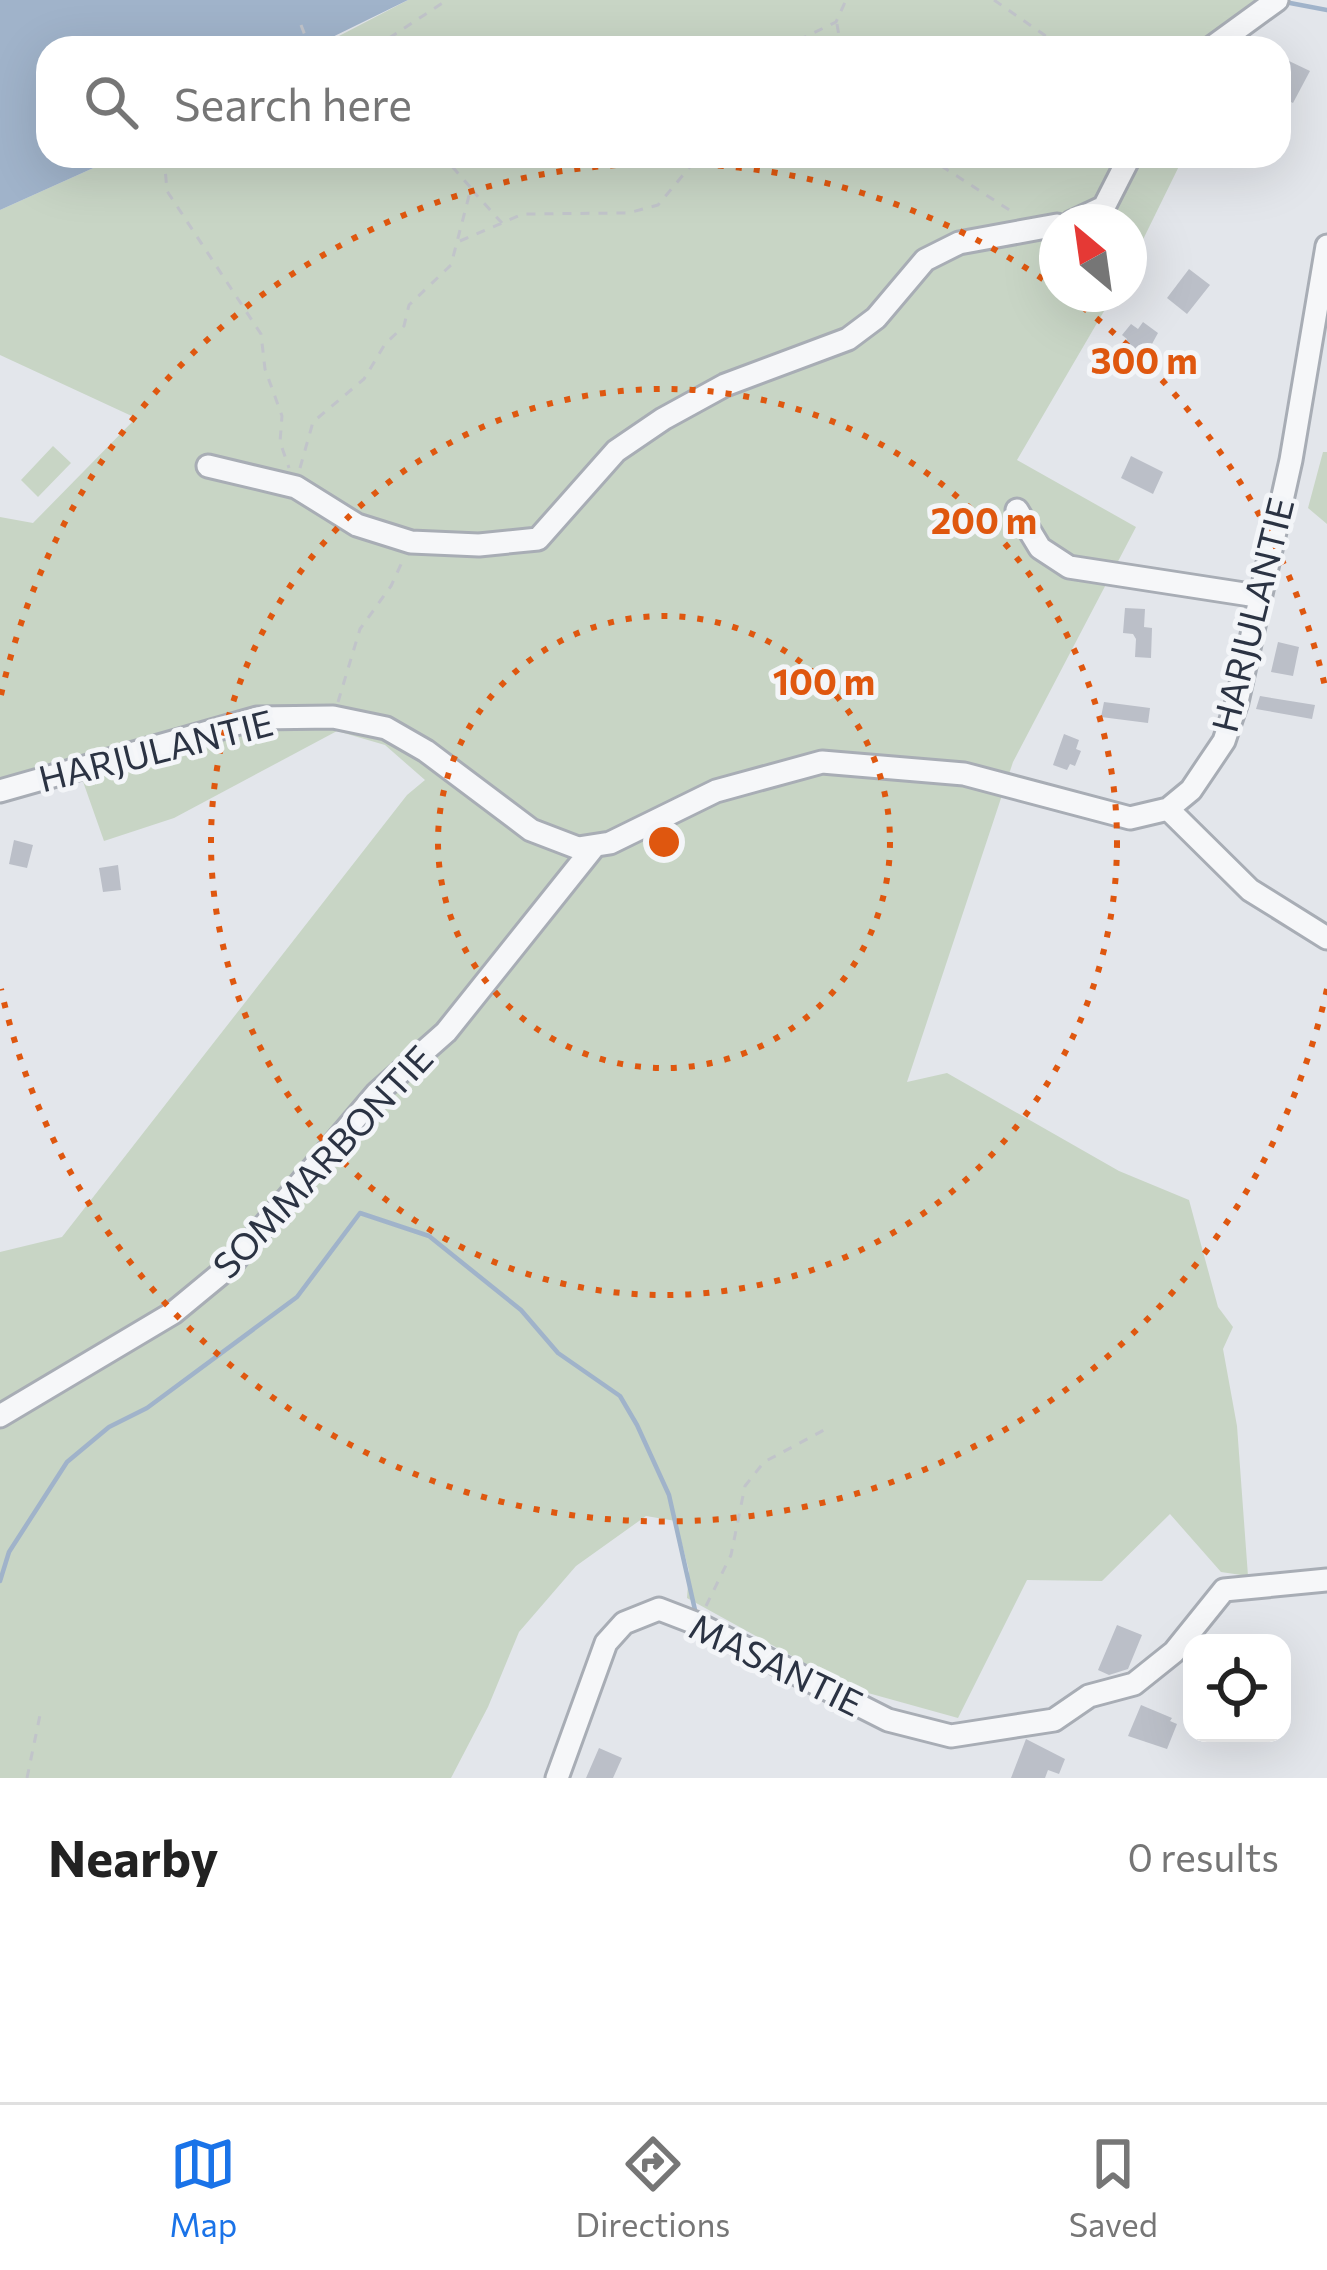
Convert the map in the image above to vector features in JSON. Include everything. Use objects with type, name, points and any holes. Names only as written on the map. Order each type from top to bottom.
[{"type":"street","points":[[1227,36],[1276,0]]},
{"type":"street","points":[[1106,204],[1124,168]]},
{"type":"street","points":[[208,466],[296,488],[357,525],[411,542],[479,545],[538,539],[616,452],[662,418],[724,386],[848,339],[876,318],[925,260],[959,243],[1039,228]]},
{"type":"street","name":"HARJULANTIE","points":[[1168,809],[1192,790],[1224,741],[1237,702],[1291,460],[1327,246]]},
{"type":"street","points":[[1017,510],[1040,548],[1069,567],[1257,596]]},
{"type":"street","name":"HARJULANTIE","points":[[0,790],[257,718],[333,717],[386,728],[531,830],[578,848],[593,848]]},
{"type":"street","points":[[593,848],[716,791],[822,763],[964,774],[1130,818],[1168,809],[1250,890],[1327,938]]},
{"type":"street","name":"SOMMARBONTIE","points":[[0,1416],[173,1313],[230,1266],[377,1093],[446,1032],[593,848]]},
{"type":"street","name":"MASANTIE","points":[[557,1778],[606,1643],[624,1623],[659,1609],[888,1720],[951,1736],[1054,1720],[1089,1696],[1134,1684],[1174,1652],[1224,1590],[1327,1580]]},
{"type":"path","points":[[392,36],[447,0]]},
{"type":"path","points":[[839,36],[836,22],[846,0]]},
{"type":"path","points":[[994,0],[1046,36]]},
{"type":"path","points":[[807,36],[836,22]]},
{"type":"path","points":[[301,26],[305,36]]},
{"type":"path","points":[[165,168],[167,191],[262,334],[265,369],[283,416],[280,442],[296,488]]},
{"type":"path","points":[[454,168],[502,223]]},
{"type":"path","points":[[458,242],[523,214],[628,213],[658,205],[689,168]]},
{"type":"path","points":[[947,168],[1039,221]]},
{"type":"path","points":[[296,488],[313,422],[364,379],[385,344],[404,326],[409,305],[451,265],[471,188]]},
{"type":"path","points":[[333,717],[360,629],[391,586],[411,542]]},
{"type":"path","points":[[698,1624],[731,1555],[745,1486],[764,1462],[826,1429]]},
{"type":"path","points":[[27,1778],[40,1714]]},
{"type":"green space","points":[[408,0],[1256,0],[1240,36],[339,36]]},
{"type":"green space","points":[[93,168],[1178,168],[1147,231],[1147,204],[1039,204],[1039,312],[1103,312],[1017,460],[1136,527],[1013,762],[907,1082],[947,1073],[1119,1171],[1189,1200],[1218,1307],[1233,1327],[1223,1349],[1237,1426],[1248,1576],[1221,1572],[1170,1514],[1102,1581],[1027,1580],[958,1718],[850,1688],[687,1598],[689,1571],[676,1521],[646,1516],[576,1566],[519,1632],[451,1778],[0,1778],[0,1252],[62,1237],[407,795],[425,780],[385,745],[337,731],[174,818],[104,841],[74,756],[0,778],[0,517],[33,523],[136,418],[0,355],[0,210]]},
{"type":"green space","points":[[53,446],[71,463],[38,497],[21,480]]},
{"type":"green space","points":[[1323,452],[1327,452],[1327,524],[1308,508]]},
{"type":"water","points":[[0,0],[408,0],[334,36],[36,36],[36,168],[93,168],[0,210]]},
{"type":"building","points":[[1291,62],[1310,71],[1291,102]]},
{"type":"building","points":[[1189,269],[1210,285],[1187,314],[1167,298]]},
{"type":"building","points":[[1143,322],[1158,333],[1141,364],[1120,349],[1127,339],[1122,335],[1131,324],[1138,329]]},
{"type":"building","points":[[1131,456],[1163,472],[1153,494],[1121,478]]},
{"type":"building","points":[[1125,608],[1145,609],[1144,627],[1152,628],[1151,658],[1135,657],[1136,639],[1123,633]]},
{"type":"building","points":[[1278,642],[1299,647],[1293,676],[1271,672]]},
{"type":"building","points":[[1260,696],[1315,705],[1312,719],[1256,709]]},
{"type":"building","points":[[1104,702],[1150,708],[1148,723],[1101,717]]},
{"type":"building","points":[[1064,734],[1079,740],[1076,749],[1081,751],[1075,766],[1070,764],[1067,770],[1053,765]]},
{"type":"building","points":[[14,840],[33,845],[27,868],[9,864]]},
{"type":"building","points":[[118,865],[121,890],[103,892],[99,868]]},
{"type":"building","points":[[1117,1625],[1142,1635],[1128,1669],[1109,1675],[1098,1670]]},
{"type":"building","points":[[1141,1705],[1177,1724],[1167,1749],[1128,1736]]},
{"type":"building","points":[[1026,1739],[1065,1759],[1059,1774],[1048,1770],[1045,1778],[1011,1778]]},
{"type":"building","points":[[599,1748],[622,1758],[613,1778],[586,1778]]},
{"type":"waterway","points":[[1290,3],[1327,10]]},
{"type":"waterway","points":[[0,1581],[9,1552],[67,1462],[109,1427],[147,1408],[297,1297],[360,1213],[429,1236],[521,1310],[558,1353],[620,1396],[669,1495],[695,1610]]}]
